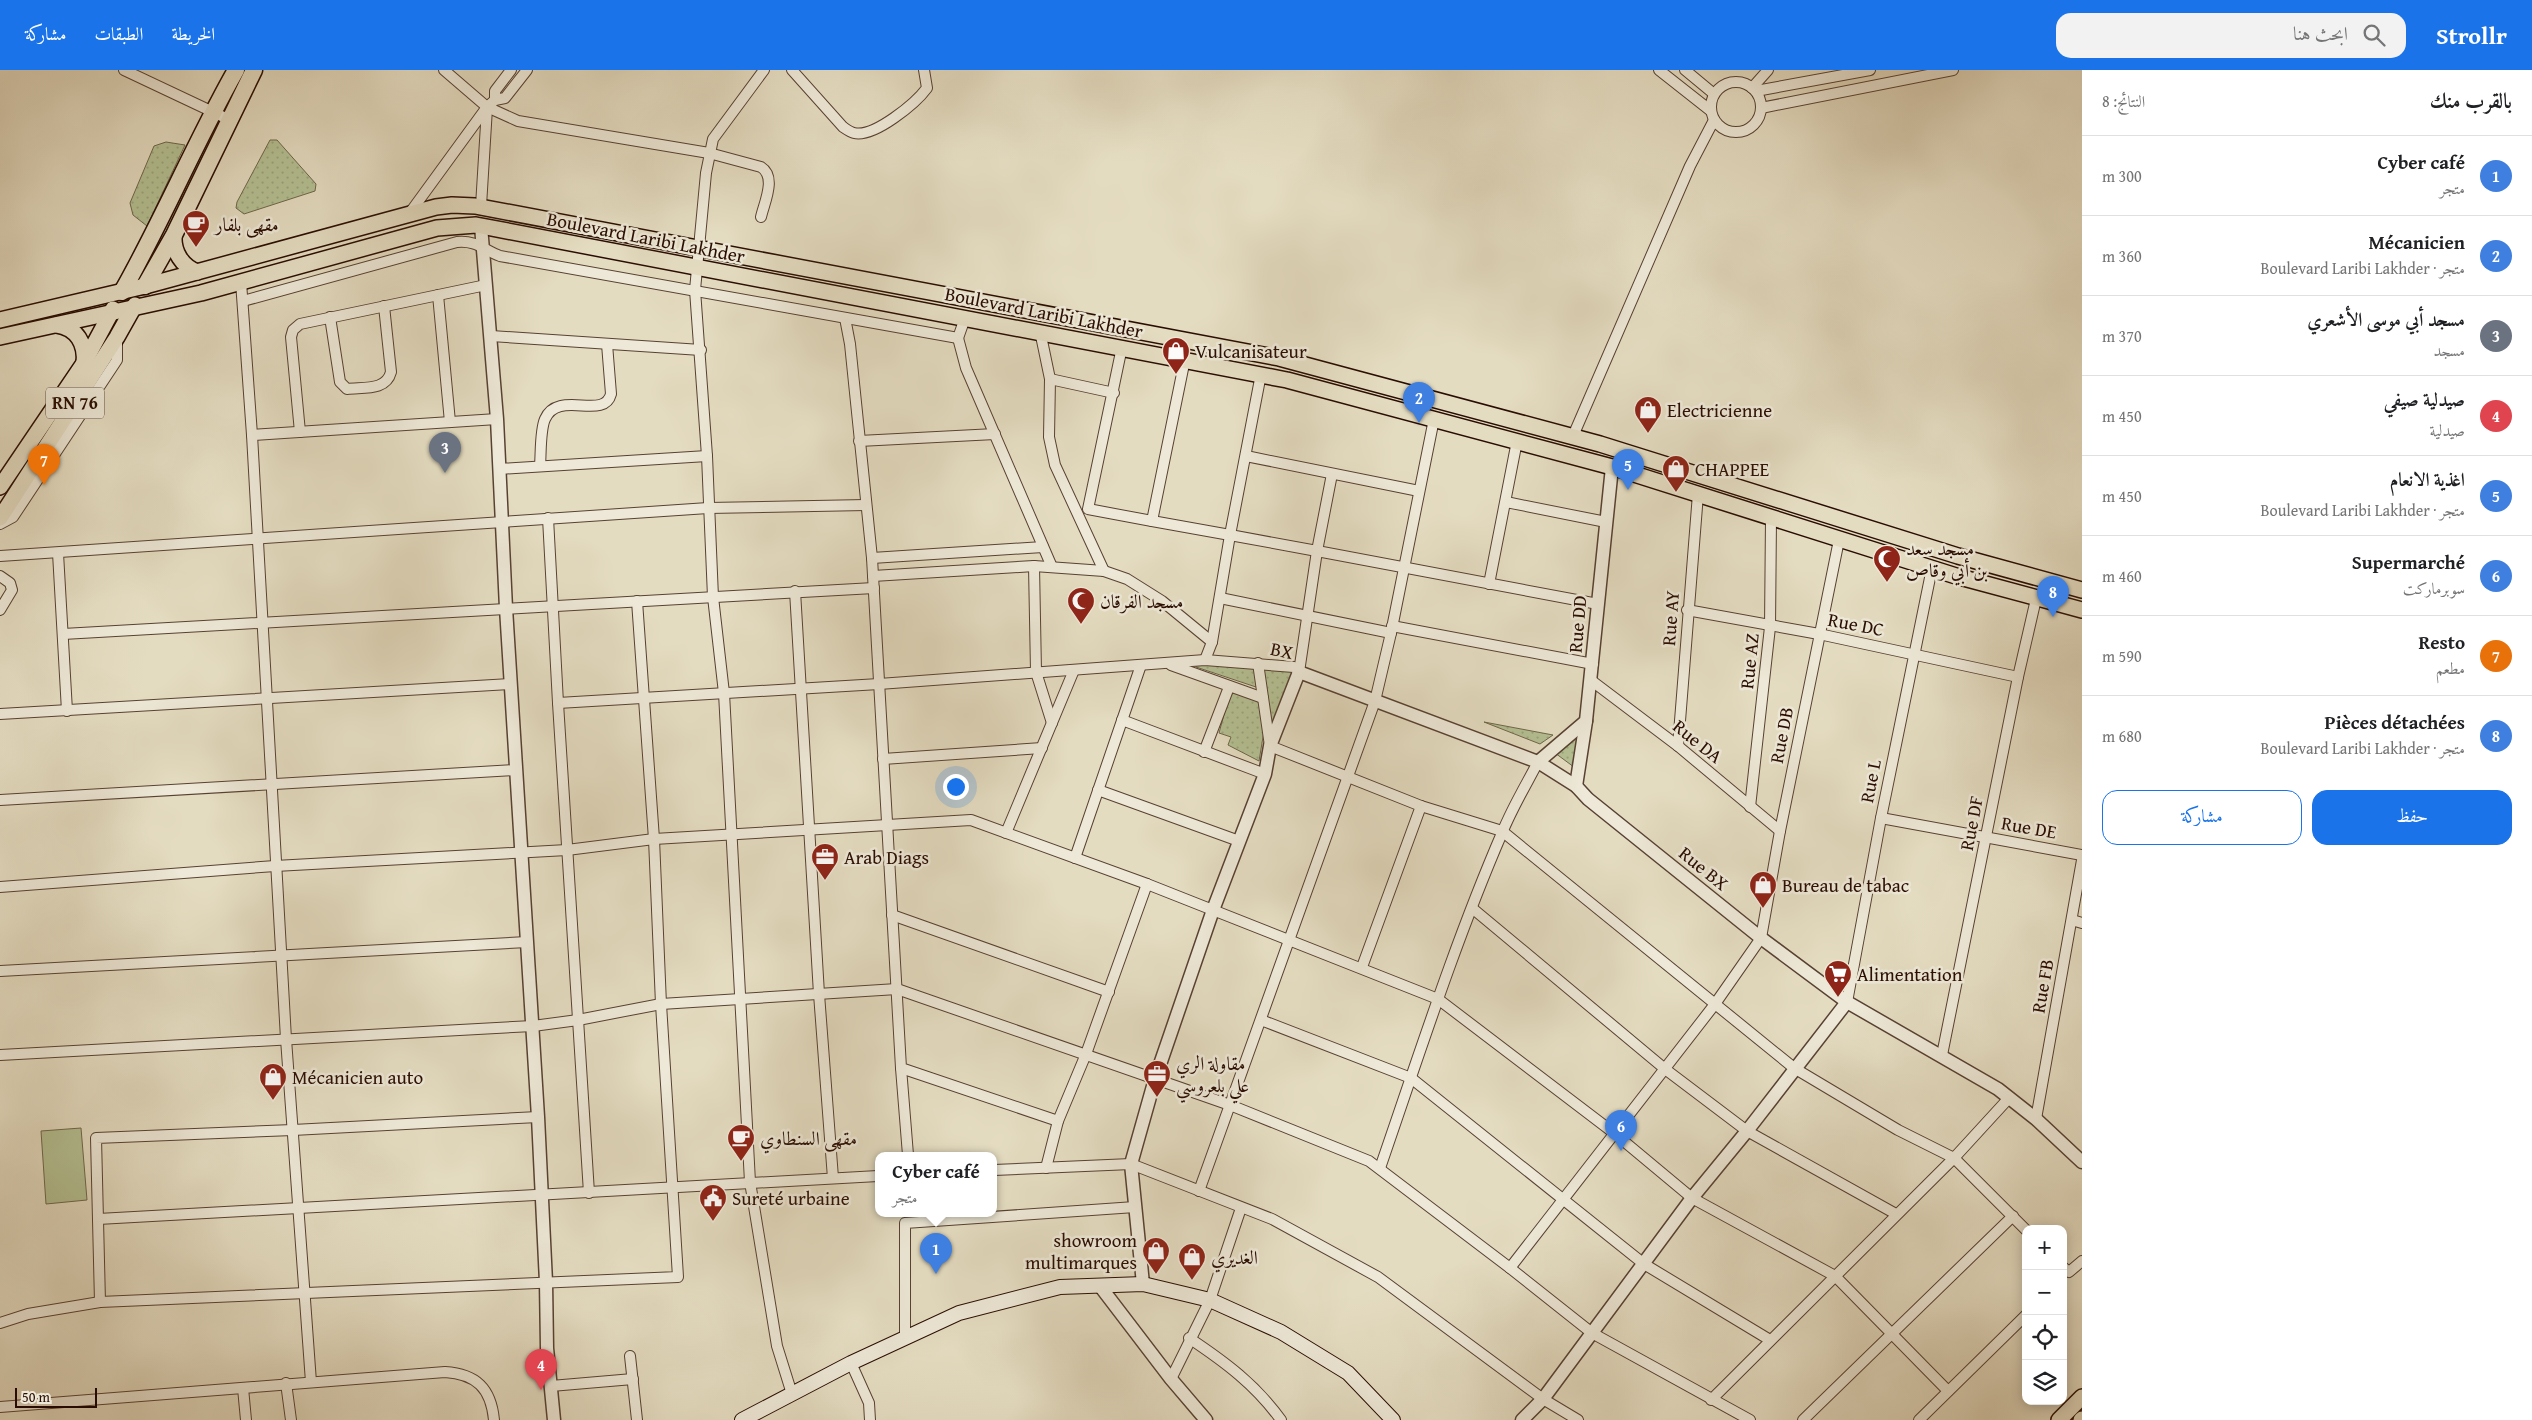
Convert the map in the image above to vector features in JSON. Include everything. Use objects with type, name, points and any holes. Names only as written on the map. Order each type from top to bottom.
[{"type":"highway","name":"RN 76","points":[[122,292],[144,252],[212,111],[236,70]]},
{"type":"highway","name":"RN 76","points":[[145,286],[174,235],[254,70]]},
{"type":"highway","points":[[196,145],[214,153]]},
{"type":"main road","name":"Boulevard Laribi Lakhder","points":[[0,320],[122,292],[409,214],[452,204],[481,206],[698,249],[1237,348],[1573,436],[1966,559],[2082,590]]},
{"type":"main road","name":"Boulevard Laribi Lakhder","points":[[0,337],[133,309],[241,282],[437,228],[465,224],[482,226],[1261,374],[1612,467],[1932,568],[2036,599],[2082,610]]},
{"type":"main road","points":[[174,235],[174,247],[178,256],[188,268],[197,272]]},
{"type":"main road","name":"RN 76","points":[[0,518],[118,337],[145,286]]},
{"type":"main road","name":"RN 76","points":[[0,487],[84,363],[122,292]]},
{"type":"main road","points":[[57,325],[69,328],[77,335],[83,350],[84,363]]},
{"type":"main road","points":[[1612,467],[1616,449]]},
{"type":"main road","points":[[742,1420],[851,1363],[959,1313],[1060,1287],[1143,1284],[1210,1300],[1281,1332],[1348,1373],[1393,1420]]},
{"type":"main road","points":[[2074,1418],[2082,1398]]},
{"type":"street","points":[[124,70],[230,120]]},
{"type":"street","points":[[444,70],[487,108],[518,121],[709,153],[762,167],[768,173],[770,182],[761,217]]},
{"type":"street","points":[[495,100],[495,91],[511,70]]},
{"type":"street","points":[[409,214],[487,108],[495,100],[505,98],[527,70]]},
{"type":"street","points":[[764,70],[713,139],[709,153],[695,290],[707,456],[713,597],[724,693],[750,1182],[777,1346],[792,1394]]},
{"type":"street","points":[[792,70],[843,127],[855,133],[864,133],[889,122],[918,100],[927,88],[924,70]]},
{"type":"street","points":[[1573,436],[1712,116],[1714,94],[1725,84],[1732,82],[1746,84],[1754,90],[1761,108],[1757,121],[1752,126],[1739,132],[1724,130],[1712,116],[1659,70]]},
{"type":"street","points":[[1684,70],[1714,94]]},
{"type":"street","points":[[1754,90],[1768,70]]},
{"type":"street","points":[[1754,90],[1870,70]]},
{"type":"street","points":[[1761,108],[1953,70]]},
{"type":"street","points":[[481,206],[487,108]]},
{"type":"street","points":[[482,226],[482,246],[498,419],[499,469],[504,521],[506,608],[538,1117],[546,1282],[546,1348],[554,1420]]},
{"type":"street","points":[[243,301],[457,242],[472,242],[500,256],[958,338]]},
{"type":"street","points":[[241,282],[258,538],[280,956],[311,1382]]},
{"type":"street","points":[[300,432],[291,338],[293,330],[300,324],[486,285]]},
{"type":"street","points":[[438,295],[450,422]]},
{"type":"street","points":[[330,318],[340,382],[343,386],[347,388],[382,386],[389,380],[391,372],[384,306]]},
{"type":"street","points":[[845,318],[850,344],[872,558],[901,1068],[908,1152]]},
{"type":"street","points":[[965,318],[958,338],[966,368],[1052,567]]},
{"type":"street","points":[[1040,331],[1050,379],[1049,437],[1055,465],[1104,571]]},
{"type":"street","points":[[491,336],[700,350]]},
{"type":"street","points":[[0,524],[13,517],[117,360],[118,337]]},
{"type":"street","points":[[540,466],[544,420],[552,409],[564,405],[604,405],[609,401],[611,394],[608,344]]},
{"type":"street","points":[[1122,347],[1114,393],[1088,509],[1598,604]]},
{"type":"street","points":[[1152,521],[1185,359]]},
{"type":"street","points":[[1205,660],[1212,642],[1230,535],[1261,374]]},
{"type":"street","points":[[1050,379],[1114,393]]},
{"type":"street","points":[[252,435],[498,419]]},
{"type":"street","points":[[1199,1191],[1262,1020],[1287,940],[1375,700],[1434,419]]},
{"type":"street","points":[[859,441],[995,434]]},
{"type":"street","points":[[1488,584],[1506,502],[1516,441]]},
{"type":"street","points":[[499,469],[707,456]]},
{"type":"street","points":[[1246,456],[1419,491]]},
{"type":"street","name":"Rue DD","points":[[1576,786],[1592,681],[1612,467]]},
{"type":"street","points":[[1143,1284],[1131,1164],[1156,1079],[1212,910],[1265,774],[1270,746],[1299,672],[1317,551],[1332,474]]},
{"type":"street","name":"Rue AY","points":[[1678,746],[1687,610],[1698,494]]},
{"type":"street","points":[[1506,502],[1606,522]]},
{"type":"street","points":[[0,556],[58,553],[154,544],[708,508],[866,505]]},
{"type":"street","points":[[548,518],[588,1192]]},
{"type":"street","name":"Rue AZ","points":[[1750,807],[1770,627],[1771,518]]},
{"type":"street","name":"Rue DB","points":[[1761,938],[1819,634],[1840,540]]},
{"type":"street","points":[[872,558],[1043,547]]},
{"type":"street","points":[[58,553],[67,710]]},
{"type":"street","points":[[873,576],[1034,566],[1104,571],[1127,579],[1162,601],[1212,642]]},
{"type":"street","points":[[1034,566],[1036,672],[1052,723]]},
{"type":"street","name":"Rue L","points":[[1847,1002],[1881,818],[1932,568]]},
{"type":"street","points":[[0,576],[10,583],[12,590],[0,610]]},
{"type":"street","points":[[64,634],[874,588]]},
{"type":"street","points":[[795,591],[819,994],[833,1178]]},
{"type":"street","points":[[1220,598],[1391,630],[1593,664]]},
{"type":"street","name":"Rue DF","points":[[1942,1055],[2018,677],[2036,599]]},
{"type":"street","points":[[0,1323],[28,1314],[100,1302],[678,1276],[661,1004],[654,839],[637,601]]},
{"type":"street","name":"Rue DC","points":[[1687,610],[1770,627],[1819,634],[2018,677]]},
{"type":"street","name":"BX","points":[[558,703],[801,687],[879,684],[1205,660],[1294,667],[1299,672]]},
{"type":"street","points":[[1165,663],[1263,698]]},
{"type":"street","points":[[1258,663],[1270,746]]},
{"type":"street","points":[[1075,858],[1141,665]]},
{"type":"street","points":[[1006,833],[1074,670]]},
{"type":"street","name":"Rue BX","points":[[1299,672],[1538,762],[1576,786],[1588,799],[1761,938],[1847,1002],[1942,1055],[2009,1098],[2036,1118],[2082,1162]]},
{"type":"street","name":"Rue DA","points":[[1592,681],[1678,746],[1780,831]]},
{"type":"street","points":[[0,714],[266,700],[511,684]]},
{"type":"street","points":[[1204,752],[1229,687]]},
{"type":"street","points":[[1122,720],[1265,774]]},
{"type":"street","points":[[1380,1168],[1438,999],[1502,831],[1538,762],[1586,721]]},
{"type":"street","points":[[1270,746],[1421,806],[1502,831],[1794,1068],[1898,1130],[1954,1158],[2022,1226]]},
{"type":"street","points":[[883,759],[1042,748]]},
{"type":"street","points":[[0,800],[516,770]]},
{"type":"street","points":[[1098,790],[1239,841]]},
{"type":"street","points":[[1362,967],[1421,806]]},
{"type":"street","name":"Rue DE","points":[[1881,818],[2082,855]]},
{"type":"street","points":[[0,887],[275,866],[567,850],[654,839],[971,820],[1147,884],[1287,940],[1362,967],[1438,999],[1614,1133],[1692,1198],[1835,1276],[1948,1391]]},
{"type":"street","name":"Rue FB","points":[[2036,1118],[2077,922],[2082,860]]},
{"type":"street","points":[[1046,1168],[1058,1121],[1086,1054],[1147,884]]},
{"type":"street","points":[[1472,908],[1664,1069],[1747,1131],[1896,1214]]},
{"type":"street","points":[[892,915],[1109,992]]},
{"type":"street","points":[[1510,1268],[1715,1004],[1761,938]]},
{"type":"street","points":[[0,971],[527,942]]},
{"type":"street","points":[[0,1055],[532,1026],[578,1020],[661,1004],[897,989],[1230,1105],[1380,1168],[1592,1333],[1750,1420]]},
{"type":"street","points":[[1522,1420],[1543,1399],[1692,1198],[1747,1131],[1847,1002]]},
{"type":"street","points":[[1262,1020],[1411,1078],[1644,1264],[1770,1340]]},
{"type":"street","points":[[901,1068],[1058,1121]]},
{"type":"street","points":[[1711,1400],[1954,1158],[2009,1098]]},
{"type":"street","points":[[100,1302],[96,1138],[538,1117]]},
{"type":"street","points":[[997,1170],[1131,1164],[1272,1219],[1378,1277],[1543,1399],[1578,1420]]},
{"type":"street","points":[[98,1219],[875,1176]]},
{"type":"street","points":[[997,1217],[1135,1207]]},
{"type":"street","points":[[1171,1379],[1189,1338],[1210,1300],[1241,1208]]},
{"type":"street","points":[[1803,1420],[2013,1216]]},
{"type":"street","points":[[905,1338],[905,1223],[991,1217]]},
{"type":"street","points":[[2067,1271],[2082,1261]]},
{"type":"street","points":[[1100,1286],[1171,1379],[1206,1420]]},
{"type":"street","points":[[1919,1420],[2022,1319]]},
{"type":"street","points":[[1189,1338],[1234,1368],[1266,1399],[1280,1420]]},
{"type":"street","points":[[630,1356],[637,1420]]},
{"type":"street","points":[[851,1363],[869,1403],[870,1420]]},
{"type":"street","points":[[0,1407],[286,1383],[445,1372],[461,1374],[474,1379],[482,1386],[491,1402],[494,1420]]},
{"type":"street","points":[[551,1386],[633,1378]]},
{"type":"street","points":[[286,1383],[290,1420]]},
{"type":"street","points":[[243,1388],[246,1420]]},
{"type":"green space","points":[[270,140],[277,140],[316,184],[315,191],[244,214],[236,208],[237,202]]},
{"type":"green space","points":[[166,142],[185,145],[147,226],[133,215],[130,203],[154,146]]},
{"type":"green space","points":[[1256,664],[1258,685],[1256,687],[1196,667],[1196,665]]},
{"type":"green space","points":[[1264,669],[1295,672],[1271,727]]},
{"type":"green space","points":[[1235,692],[1259,699],[1264,731],[1259,761],[1228,745],[1231,737],[1219,733],[1229,696]]},
{"type":"green space","points":[[1484,722],[1553,735],[1540,744]]},
{"type":"green space","points":[[1581,726],[1578,770],[1555,753]]},
{"type":"green space","points":[[81,1128],[87,1200],[46,1204],[41,1131]]},
{"type":"place","name":"مقهى بلفار","points":[[196,248]]},
{"type":"place","name":"Vulcanisateur","points":[[1176,375]]},
{"type":"place","name":"Mécanicien","points":[[1419,423]]},
{"type":"place","name":"Electricienne","points":[[1648,434]]},
{"type":"place","name":"مسجد أبي موسى الأشعري","points":[[445,473]]},
{"type":"place","name":"Resto","points":[[44,485]]},
{"type":"place","name":"اغذية الانعام","points":[[1628,490]]},
{"type":"place","name":"CHAPPEE","points":[[1676,493]]},
{"type":"place","name":"مسجد سعد بن أبي وقاص","points":[[1887,583]]},
{"type":"place","name":"Pièces détachées","points":[[2053,617]]},
{"type":"place","name":"مسجد الفرقان","points":[[1081,625]]},
{"type":"place","name":"Arab Diags","points":[[825,881]]},
{"type":"place","name":"Bureau de tabac","points":[[1763,909]]},
{"type":"place","name":"Alimentation","points":[[1838,998]]},
{"type":"place","name":"مقاولة الري علي بلعروسي","points":[[1157,1098]]},
{"type":"place","name":"Mécanicien auto","points":[[273,1101]]},
{"type":"place","name":"Supermarché","points":[[1621,1151]]},
{"type":"place","name":"مقهى السنطاوي","points":[[741,1162]]},
{"type":"place","name":"Sureté urbaine","points":[[713,1222]]},
{"type":"place","name":"Cyber café","points":[[936,1274]]},
{"type":"place","name":"showroom multimarques","points":[[1156,1275]]},
{"type":"place","name":"الغديري","points":[[1192,1281]]},
{"type":"place","name":"صيدلية صيفي","points":[[541,1390]]}]
